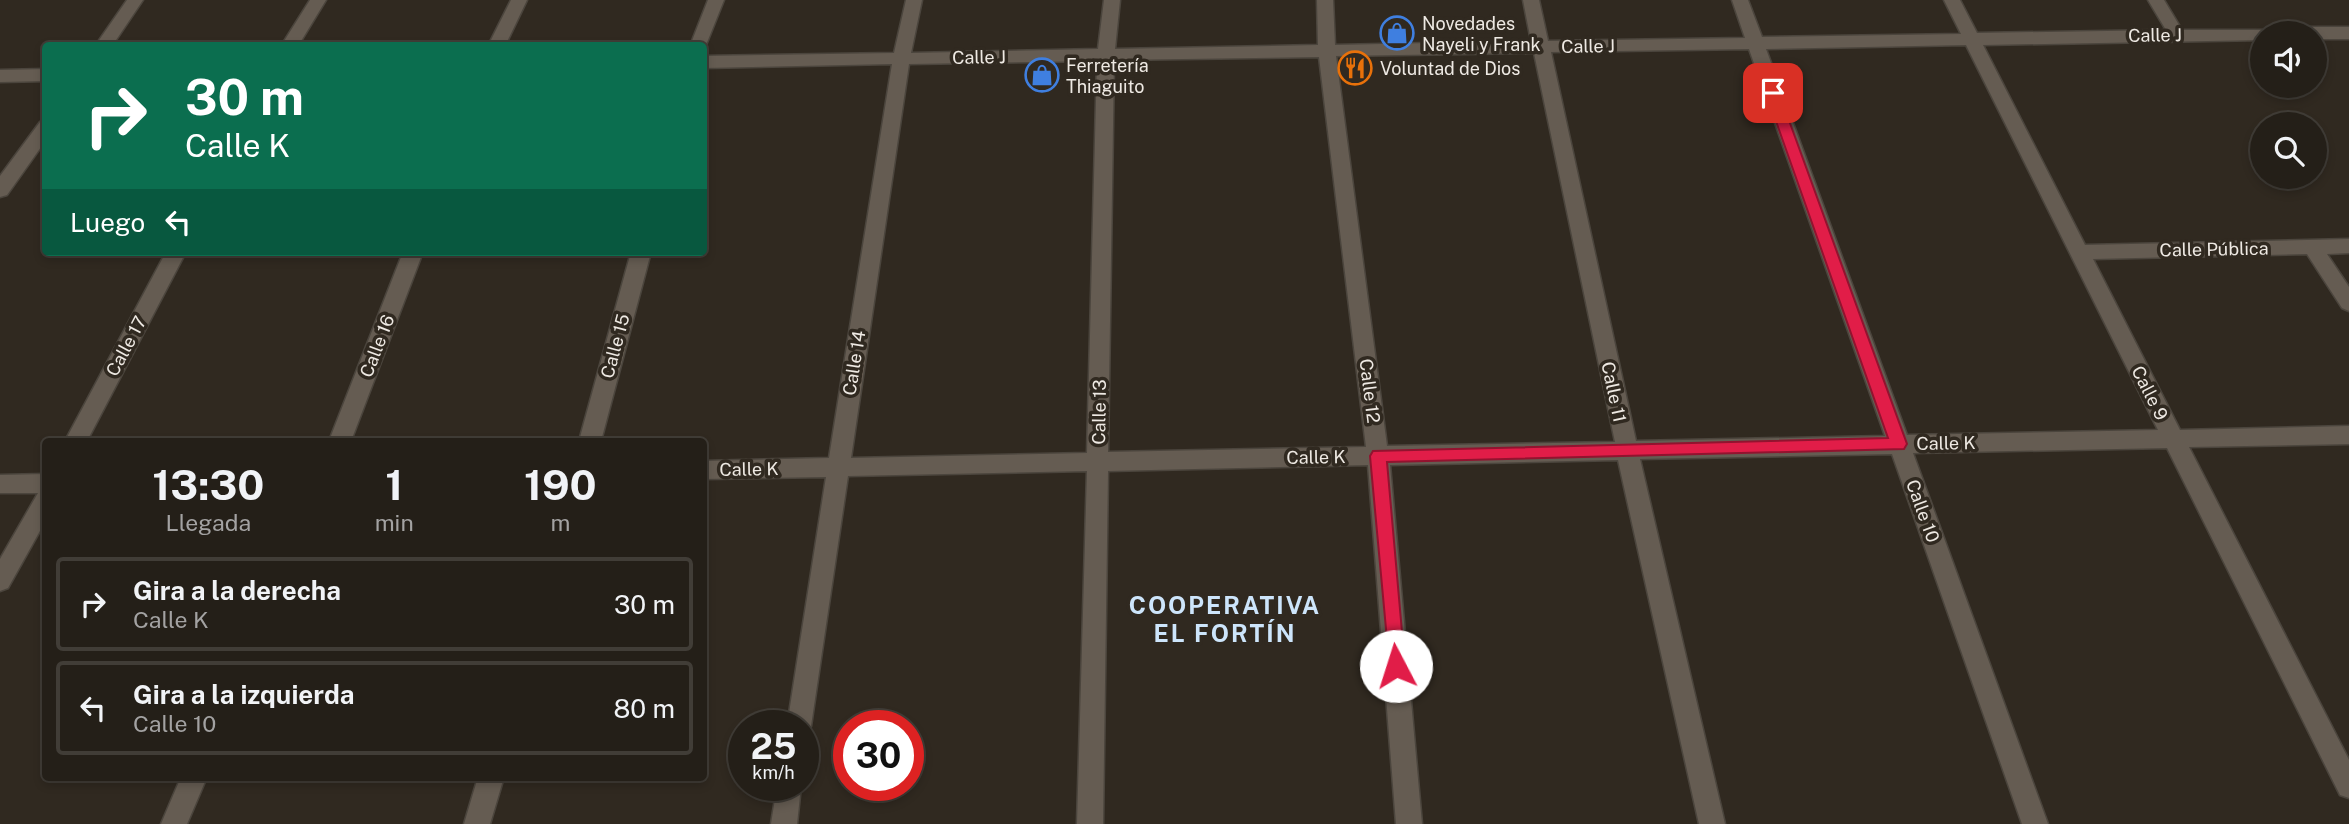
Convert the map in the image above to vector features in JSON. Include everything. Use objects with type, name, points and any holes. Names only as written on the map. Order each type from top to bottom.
[{"type":"street","points":[[106,42],[135,0]]},
{"type":"street","points":[[292,42],[318,0]]},
{"type":"street","points":[[498,42],[519,0]]},
{"type":"street","points":[[700,42],[716,0]]},
{"type":"street","name":"Calle 14","points":[[801,710],[901,59],[914,0]]},
{"type":"street","name":"Calle 13","points":[[1090,824],[1106,55],[1112,0]]},
{"type":"street","name":"Calle 12","points":[[1325,0],[1327,51],[1378,456],[1409,824]]},
{"type":"street","name":"Calle 11","points":[[1531,0],[1627,450],[1712,824]]},
{"type":"street","name":"Calle 10","points":[[1740,0],[2035,824]]},
{"type":"street","name":"Calle 9","points":[[1952,0],[2349,786]]},
{"type":"street","points":[[2156,0],[2177,35]]},
{"type":"street","points":[[2327,33],[2349,33]]},
{"type":"street","name":"Calle J","points":[[707,62],[2250,34]]},
{"type":"street","points":[[0,76],[42,75]]},
{"type":"street","points":[[0,190],[42,132]]},
{"type":"street","points":[[2312,246],[2349,303]]},
{"type":"street","name":"Calle Pública","points":[[2078,252],[2349,246]]},
{"type":"street","name":"Calle 17","points":[[78,438],[174,256]]},
{"type":"street","name":"Calle 16","points":[[341,438],[411,256]]},
{"type":"street","name":"Calle 15","points":[[591,438],[640,256]]},
{"type":"street","name":"Calle K","points":[[707,470],[2349,435]]},
{"type":"street","points":[[0,484],[42,483]]},
{"type":"street","points":[[0,581],[42,505]]},
{"type":"street","points":[[174,824],[192,781]]},
{"type":"street","points":[[477,824],[490,781]]},
{"type":"street","points":[[784,824],[787,801]]},
{"type":"place","name":"Novedades Nayeli y Frank","points":[[1397,33]]},
{"type":"place","name":"Voluntad de Dios","points":[[1355,68]]},
{"type":"place","name":"Ferretería Thiaguito","points":[[1042,75]]},
{"type":"district","name":"COOPERATIVA EL FORTÍN","points":[[1225,619]]},
{"type":"route","points":[[1396,666],[1378,456],[1899,444],[1773,93]]}]
